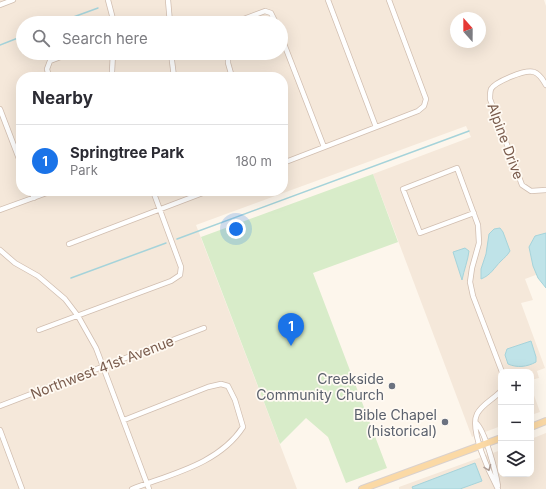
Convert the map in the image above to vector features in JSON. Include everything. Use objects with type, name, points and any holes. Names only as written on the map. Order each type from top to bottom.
[{"type":"main road","points":[[534,425],[546,421]]},
{"type":"main road","points":[[362,489],[498,439]]},
{"type":"street","points":[[0,5],[13,0]]},
{"type":"street","points":[[108,0],[112,16]]},
{"type":"street","points":[[168,0],[169,16]]},
{"type":"street","points":[[328,0],[376,127]]},
{"type":"street","points":[[288,160],[418,111],[424,106],[426,98],[389,0]]},
{"type":"street","points":[[252,16],[265,11],[271,13],[272,16]]},
{"type":"street","points":[[288,54],[324,147]]},
{"type":"street","points":[[48,72],[47,69],[50,61],[53,60]]},
{"type":"street","points":[[113,60],[113,72]]},
{"type":"street","points":[[172,60],[173,72]]},
{"type":"street","points":[[228,60],[231,72]]},
{"type":"street","name":"Alpine Drive","points":[[546,85],[542,77],[533,72],[523,72],[496,84],[490,90],[490,99],[522,185],[531,191],[546,190]]},
{"type":"street","points":[[0,109],[16,151]]},
{"type":"street","points":[[474,214],[420,233],[403,189],[457,168],[474,214],[478,225],[479,243],[470,282],[473,296],[501,369]]},
{"type":"street","points":[[0,210],[39,196]]},
{"type":"street","points":[[39,330],[171,280],[180,275],[182,266],[155,196]]},
{"type":"street","points":[[69,244],[195,196]]},
{"type":"street","points":[[0,250],[15,263],[38,276],[65,299],[78,316],[91,338],[104,367],[150,489]]},
{"type":"street","name":"Northwest 41st Avenue","points":[[0,406],[204,328]]},
{"type":"street","points":[[124,420],[208,387],[220,384],[228,386],[235,400],[244,427],[229,445],[216,455],[197,464],[132,489]]},
{"type":"street","points":[[498,394],[479,410],[474,427],[483,444],[490,475],[499,489]]},
{"type":"street","points":[[0,430],[22,489]]},
{"type":"shaded area","points":[[0,0],[544,0],[546,6],[546,271],[525,279],[533,300],[521,303],[545,368],[537,371],[539,378],[534,379],[534,369],[498,369],[498,427],[472,437],[373,174],[471,137],[466,126],[288,191],[288,72],[16,72],[16,196],[275,196],[196,225],[297,489],[0,489]]},
{"type":"shaded area","points":[[534,395],[540,412],[534,414]]},
{"type":"shaded area","points":[[546,433],[546,489],[399,489],[399,487],[498,451],[498,477],[534,477],[534,438]]},
{"type":"green space","points":[[373,174],[398,242],[313,273],[387,468],[346,483],[328,437],[306,418],[280,444],[201,237]]},
{"type":"water","points":[[500,228],[510,251],[490,273],[481,279],[481,269],[486,254],[489,234],[494,229]]},
{"type":"water","points":[[546,233],[546,288],[538,278],[533,266],[529,247],[535,236]]},
{"type":"water","points":[[465,248],[469,251],[462,280],[453,252]]},
{"type":"water","points":[[531,341],[536,362],[522,366],[508,364],[505,355],[507,349]]},
{"type":"water","points":[[475,463],[482,481],[460,489],[413,489],[412,487]]},
{"type":"waterway","points":[[76,16],[98,8]]},
{"type":"waterway","points":[[0,45],[16,39]]},
{"type":"waterway","points":[[177,239],[469,131]]},
{"type":"waterway","points":[[71,278],[166,243]]},
{"type":"place","name":"Springtree Park","points":[[291,346]]},
{"type":"place","name":"Creekside Community Church","points":[[392,386]]},
{"type":"place","name":"Bible Chapel (historical)","points":[[445,422]]}]
